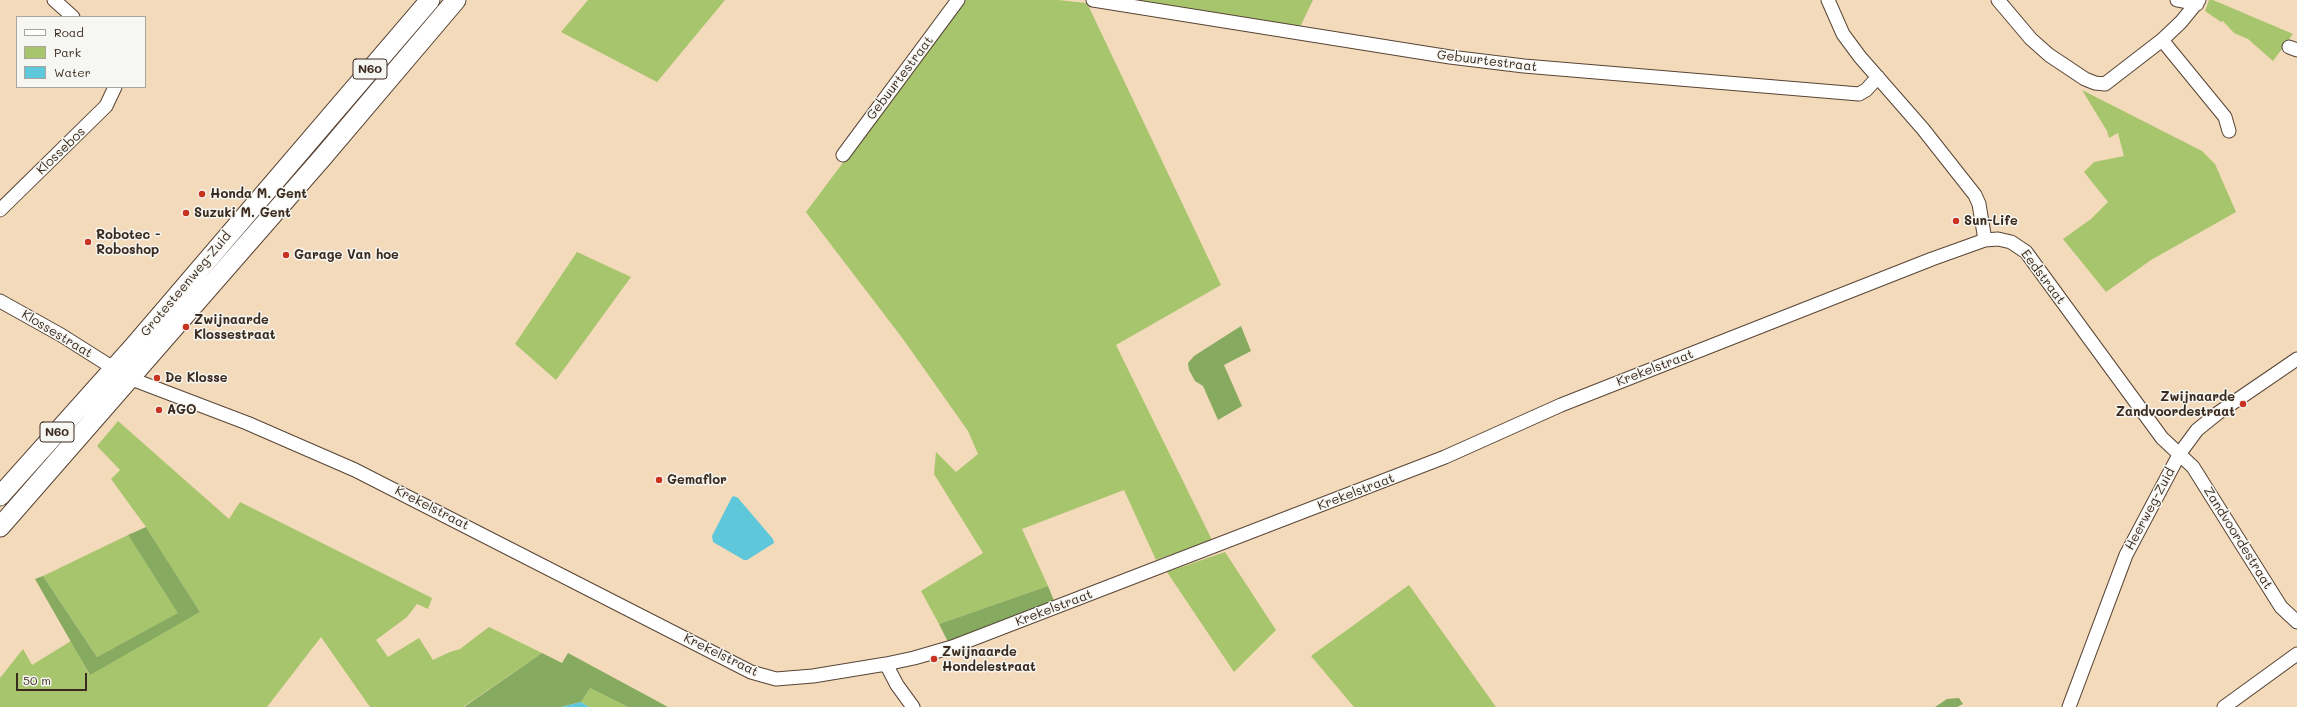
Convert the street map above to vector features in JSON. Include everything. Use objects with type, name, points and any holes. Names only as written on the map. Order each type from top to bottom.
[{"type":"highway","name":"Grotesteenweg-Zuid","points":[[122,373],[430,0]]},
{"type":"highway","name":"Grotesteenweg-Zuid","points":[[122,373],[327,152],[456,0]]},
{"type":"highway","name":"N60","points":[[0,496],[122,373]]},
{"type":"highway","name":"N60","points":[[0,527],[122,373]]},
{"type":"street","points":[[54,0],[72,16]]},
{"type":"street","name":"Gebuurtestraat","points":[[843,155],[958,0]]},
{"type":"street","name":"Gebuurtestraat","points":[[1093,0],[1450,57],[1524,66],[1859,94],[1866,90],[1878,77]]},
{"type":"street","points":[[1829,0],[1844,34],[1976,195],[1985,240]]},
{"type":"street","points":[[1998,0],[2031,39],[2049,55],[2095,83],[2105,84],[2162,40],[2198,2]]},
{"type":"street","points":[[2177,0],[2198,2]]},
{"type":"street","points":[[2162,40],[2226,117],[2229,131]]},
{"type":"street","name":"Klossebos","points":[[0,210],[106,106],[115,88]]},
{"type":"street","name":"Eedstraat","points":[[1985,240],[1998,239],[2011,242],[2026,252],[2162,438],[2180,453]]},
{"type":"street","name":"Krekelstraat","points":[[122,373],[247,423],[355,470],[751,672],[776,678],[813,676],[886,664],[933,653],[990,633],[1445,457],[1568,402],[1985,240]]},
{"type":"street","name":"Klossestraat","points":[[0,301],[122,373]]},
{"type":"street","name":"Heerweg-Zuid","points":[[2069,707],[2126,555],[2180,453],[2197,430],[2297,359]]},
{"type":"street","name":"Zandvoordestraat","points":[[2180,453],[2201,479],[2281,607],[2297,622]]},
{"type":"street","points":[[2224,707],[2297,654]]},
{"type":"street","points":[[886,664],[897,684],[913,707]]},
{"type":"green space","points":[[588,0],[725,0],[657,82],[561,32]]},
{"type":"green space","points":[[965,0],[1058,0],[1087,3],[1221,285],[1116,345],[1212,540],[1156,560],[1124,490],[1022,529],[1048,586],[939,624],[921,591],[983,553],[934,474],[936,452],[956,472],[978,454],[968,431],[903,339],[806,212]]},
{"type":"green space","points":[[1116,0],[1313,0],[1299,29]]},
{"type":"green space","points":[[2209,0],[2213,0],[2293,34],[2273,61],[2248,39],[2234,33],[2223,21],[2221,22],[2205,11]]},
{"type":"green space","points":[[2082,90],[2202,151],[2215,164],[2236,212],[2151,260],[2106,292],[2063,239],[2091,219],[2108,202],[2084,172],[2094,162],[2124,156],[2118,133],[2109,138],[2107,131]]},
{"type":"green space","points":[[577,252],[631,277],[556,380],[515,344]]},
{"type":"green space","points":[[1241,326],[1251,351],[1224,365],[1242,406],[1218,420],[1203,386],[1195,381],[1189,370],[1188,363],[1194,356]]},
{"type":"green space","points":[[118,421],[229,519],[240,502],[432,598],[428,609],[417,604],[407,617],[376,640],[388,657],[419,638],[433,660],[460,649],[489,627],[542,653],[463,707],[370,707],[321,637],[267,707],[0,707],[0,678],[23,649],[32,665],[71,641],[89,674],[200,612],[146,527],[111,479],[120,470],[97,446]]},
{"type":"green space","points":[[146,527],[200,612],[90,675],[35,579],[43,576],[97,657],[178,613],[128,535]]},
{"type":"green space","points":[[128,535],[179,613],[97,657],[43,576]]},
{"type":"green space","points":[[1225,552],[1276,630],[1234,672],[1167,572]]},
{"type":"green space","points":[[1409,585],[1496,707],[1354,707],[1311,656]]},
{"type":"green space","points":[[1048,586],[1055,603],[948,642],[939,624]]},
{"type":"green space","points":[[542,653],[562,663],[568,653],[668,707],[628,707],[590,688],[581,702],[561,707],[464,707]]},
{"type":"green space","points":[[590,688],[628,707],[589,707],[581,702]]},
{"type":"green space","points":[[1959,698],[1963,704],[1957,707],[1935,707],[1947,699]]},
{"type":"water","points":[[734,496],[738,498],[773,539],[774,543],[747,560],[744,560],[713,542],[712,536],[732,497]]},
{"type":"water","points":[[581,702],[589,707],[561,707]]},
{"type":"place","name":"Honda M. Gent","points":[[202,194]]},
{"type":"place","name":"Suzuki M. Gent","points":[[186,213]]},
{"type":"place","name":"Sun-Life","points":[[1956,221]]},
{"type":"place","name":"Robotec - Roboshop","points":[[88,242]]},
{"type":"place","name":"Garage Van hoe","points":[[286,255]]},
{"type":"place","name":"Zwijnaarde Klossestraat","points":[[186,327]]},
{"type":"place","name":"De Klosse","points":[[157,378]]},
{"type":"place","name":"Zwijnaarde Zandvoordestraat","points":[[2243,404]]},
{"type":"place","name":"AGO","points":[[159,410]]},
{"type":"place","name":"Gemaflor","points":[[659,480]]},
{"type":"place","name":"Zwijnaarde Hondelestraat","points":[[934,659]]}]
